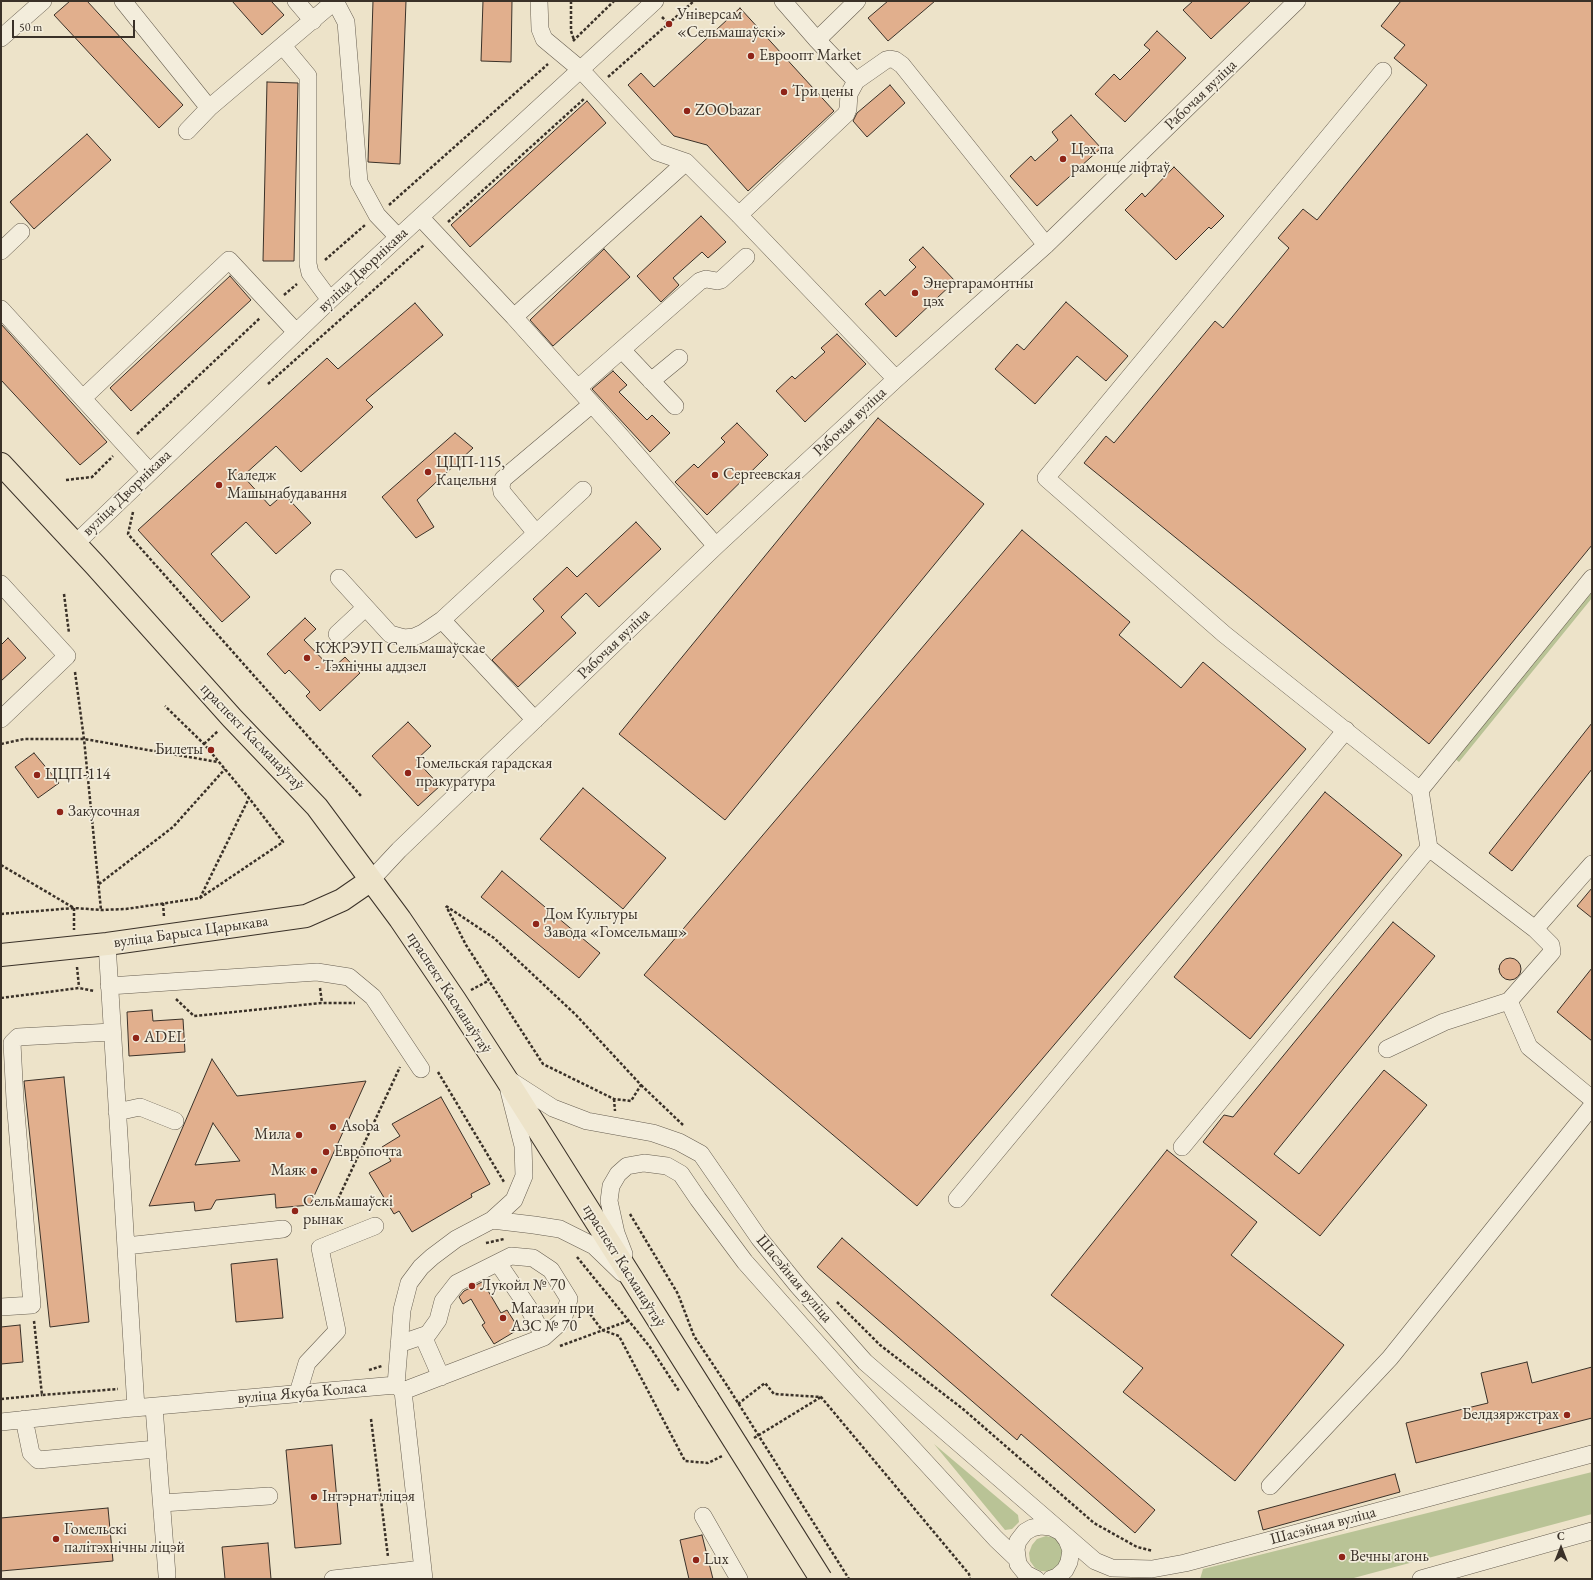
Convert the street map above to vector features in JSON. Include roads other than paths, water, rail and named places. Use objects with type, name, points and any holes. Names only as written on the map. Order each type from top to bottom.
[{"type":"main road","name":"праспект Касманаўтаў","points":[[1,464],[232,718],[308,796],[372,880],[455,1000],[505,1077],[821,1579]]},
{"type":"main road","name":"вуліца Барыса Царыкава","points":[[1,955],[107,944],[306,916],[342,900],[372,880]]},
{"type":"street","points":[[1,38],[43,1]]},
{"type":"street","points":[[124,1],[209,108]]},
{"type":"street","points":[[296,1],[313,21]]},
{"type":"street","points":[[187,131],[209,108],[335,1],[346,22],[358,182],[377,215],[398,237]]},
{"type":"street","points":[[539,1],[540,29],[544,39],[561,52],[586,64],[597,88],[657,152],[686,162],[739,215],[896,380]]},
{"type":"street","name":"вуліца Дворнікава","points":[[75,544],[330,300],[398,237],[421,218],[655,1]]},
{"type":"street","points":[[782,1],[856,81]]},
{"type":"street","name":"Рабочая вуліца","points":[[372,880],[399,850],[716,546],[896,380],[1046,245],[1297,1]]},
{"type":"street","points":[[817,40],[849,4]]},
{"type":"street","points":[[283,46],[308,76],[308,264],[310,273],[330,300]]},
{"type":"street","points":[[739,215],[846,114],[848,109],[849,94],[856,81],[890,59],[895,60],[902,65],[1046,245]]},
{"type":"street","points":[[1383,71],[1046,478],[1224,634],[1420,790],[1429,848],[1535,929],[1551,945],[1552,952],[1509,1001],[1444,1022],[1387,1049]]},
{"type":"street","points":[[514,317],[686,162]]},
{"type":"street","points":[[421,218],[578,388],[716,546]]},
{"type":"street","points":[[1,251],[21,232]]},
{"type":"street","points":[[578,388],[700,281],[706,279],[717,281],[721,280],[746,258]]},
{"type":"street","points":[[83,398],[229,260],[296,332]]},
{"type":"street","points":[[1,309],[150,472]]},
{"type":"street","points":[[622,350],[675,406]]},
{"type":"street","points":[[651,381],[679,358]]},
{"type":"street","points":[[536,533],[502,492],[501,486],[503,479],[592,404]]},
{"type":"street","points":[[339,578],[390,634],[404,638],[414,637],[423,633],[442,620],[583,490]]},
{"type":"street","points":[[1420,790],[1592,578]]},
{"type":"street","points":[[1,584],[67,656],[1,718]]},
{"type":"street","points":[[337,634],[365,608]]},
{"type":"street","points":[[442,620],[535,720]]},
{"type":"street","points":[[957,1199],[1346,730]]},
{"type":"street","points":[[1182,1147],[1429,848]]},
{"type":"street","points":[[1535,929],[1592,864]]},
{"type":"street","points":[[107,944],[126,1246],[129,1409]]},
{"type":"street","points":[[110,994],[310,972],[349,977],[373,997],[421,1069]]},
{"type":"street","points":[[1509,1001],[1529,1047],[1592,1099]]},
{"type":"street","points":[[1,1307],[32,1305],[8,1101],[12,1043],[18,1037],[112,1032]]},
{"type":"street","points":[[333,1579],[424,1574],[400,1388],[399,1344],[402,1310],[409,1283],[421,1267],[432,1256],[456,1239],[492,1220],[514,1200],[524,1176],[523,1146],[505,1077]]},
{"type":"street","name":"Шасэйная вуліца","points":[[505,1077],[553,1108],[587,1121],[653,1133],[679,1142],[701,1154],[759,1238],[798,1286],[865,1362],[1095,1562],[1112,1568],[1152,1570],[1185,1563],[1592,1454]]},
{"type":"street","points":[[1270,1486],[1390,1358],[1592,1106]]},
{"type":"street","points":[[117,1112],[140,1107],[175,1121]]},
{"type":"street","name":"Шасэйная вуліца","points":[[636,1286],[616,1233],[609,1201],[611,1186],[618,1174],[627,1166],[644,1162],[667,1166],[681,1174],[745,1262],[848,1378],[996,1539],[1018,1569],[1036,1579]]},
{"type":"street","points":[[492,1220],[560,1229],[594,1246],[636,1286]]},
{"type":"street","points":[[298,1393],[307,1363],[337,1331],[320,1248],[376,1226]]},
{"type":"street","points":[[126,1246],[283,1229]]},
{"type":"street","points":[[399,1344],[428,1334],[438,1320],[443,1301],[457,1283],[511,1256],[533,1258],[551,1270],[569,1299],[563,1320],[544,1337],[528,1307],[498,1263]]},
{"type":"street","points":[[423,1336],[441,1377]]},
{"type":"street","name":"вуліца Якуба Коласа","points":[[1,1422],[298,1393],[400,1388],[441,1377],[544,1337]]},
{"type":"street","points":[[154,1407],[156,1449],[162,1503],[167,1575]]},
{"type":"street","points":[[24,1419],[31,1453],[38,1460],[156,1449]]},
{"type":"street","points":[[162,1503],[269,1496]]},
{"type":"street","points":[[703,1516],[739,1579]]},
{"type":"street","name":"Шасэйная вуліца","points":[[1018,1569],[1016,1549],[1018,1541],[1025,1532],[1032,1528],[1041,1526],[1051,1527],[1061,1532],[1068,1540],[1070,1550],[1069,1562],[1065,1570],[1057,1577],[1051,1579]]},
{"type":"street","points":[[1421,1579],[1592,1531]]},
{"type":"place","name":"Універсам «Сельмашаўскі»","points":[[669,24]]},
{"type":"place","name":"Евроопт Market","points":[[751,56]]},
{"type":"place","name":"Три цены","points":[[784,92]]},
{"type":"place","name":"ZOObazar","points":[[687,111]]},
{"type":"place","name":"Цэх па рамонце ліфтаў","points":[[1063,159]]},
{"type":"place","name":"Энергарамонтны цэх","points":[[915,293]]},
{"type":"place","name":"ЦЦП-115, Кацельня","points":[[428,472]]},
{"type":"place","name":"Сергеевская","points":[[715,475]]},
{"type":"place","name":"Каледж Машынабудавання","points":[[219,485]]},
{"type":"place","name":"КЖРЭУП Сельмашаўскае - Тэхнічны аддзел","points":[[307,658]]},
{"type":"place","name":"Билеты","points":[[211,750]]},
{"type":"place","name":"Гомельская гарадская пракуратура","points":[[408,773]]},
{"type":"place","name":"ЦЦП-114","points":[[37,775]]},
{"type":"place","name":"Закусочная","points":[[60,812]]},
{"type":"place","name":"Дом Культуры Завода «Гомсельмаш»","points":[[536,924]]},
{"type":"place","name":"ADEL","points":[[136,1038]]},
{"type":"place","name":"Asoba","points":[[333,1127]]},
{"type":"place","name":"Мила","points":[[299,1135]]},
{"type":"place","name":"Европочта","points":[[326,1152]]},
{"type":"place","name":"Маяк","points":[[314,1171]]},
{"type":"place","name":"Сельмашаўскі рынак","points":[[295,1211]]},
{"type":"place","name":"Лукойл № 70","points":[[472,1286]]},
{"type":"place","name":"Магазин при АЗС № 70","points":[[503,1318]]},
{"type":"place","name":"Белдзяржстрах","points":[[1567,1415]]},
{"type":"place","name":"Інтэрнат ліцэя","points":[[314,1497]]},
{"type":"place","name":"Гомельскі палітэхнічны ліцэй","points":[[56,1539]]},
{"type":"place","name":"Вечны агонь","points":[[1342,1557]]},
{"type":"place","name":"Lux","points":[[696,1560]]}]
